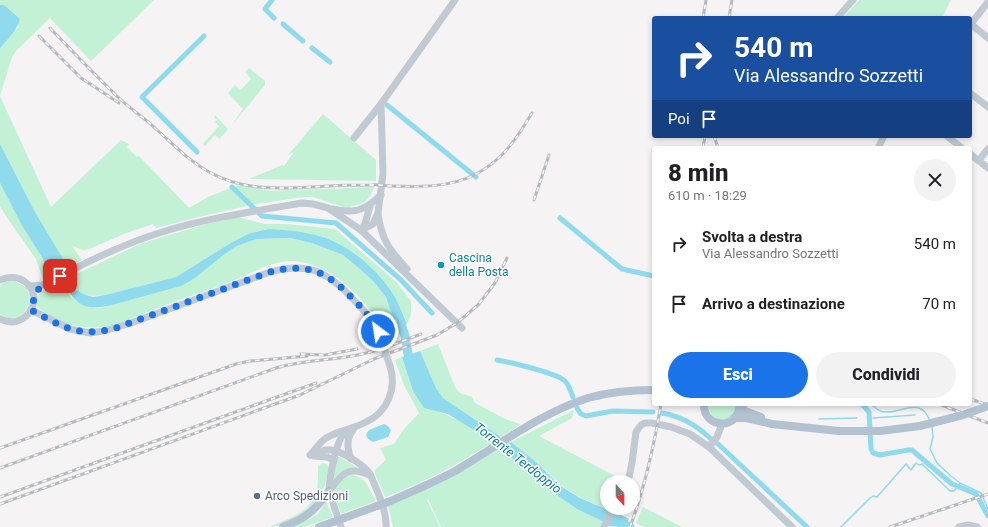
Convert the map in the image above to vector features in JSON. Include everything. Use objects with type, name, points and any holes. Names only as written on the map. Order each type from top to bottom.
[{"type":"main road","points":[[319,527],[415,491],[456,470],[533,424],[568,406],[599,395],[622,391],[652,390]]},
{"type":"main road","points":[[702,406],[704,412],[711,421],[722,424],[734,418],[738,414],[740,406]]},
{"type":"main road","points":[[741,406],[751,414],[785,425]]},
{"type":"main road","points":[[734,418],[746,418],[766,423],[824,430],[870,431],[920,426],[963,415],[988,406]]},
{"type":"main road","points":[[283,527],[308,515],[316,509],[329,491]]},
{"type":"street","points":[[354,138],[381,104],[455,0]]},
{"type":"street","points":[[839,16],[853,0]]},
{"type":"street","points":[[972,21],[985,1]]},
{"type":"street","points":[[972,26],[988,38]]},
{"type":"street","points":[[972,95],[988,107]]},
{"type":"street","points":[[361,230],[373,224],[378,213],[381,195],[383,174],[381,104]]},
{"type":"street","points":[[950,138],[960,146]]},
{"type":"street","points":[[978,160],[988,149]]},
{"type":"street","points":[[972,156],[988,168]]},
{"type":"street","points":[[29,286],[46,283],[120,247],[161,232],[214,219],[302,203],[344,211],[357,211],[370,206],[381,195]]},
{"type":"street","points":[[361,230],[365,224],[370,206]]},
{"type":"street","points":[[328,208],[361,230],[462,328]]},
{"type":"street","points":[[378,213],[380,227],[388,247],[409,271],[410,278]]},
{"type":"street","points":[[31,310],[70,329],[90,332],[104,331],[282,268],[310,269],[335,281],[366,312],[378,331],[390,366],[393,382],[389,400],[378,414],[344,435],[336,452],[329,483],[329,491],[341,527]]},
{"type":"street","points":[[0,280],[14,277],[21,279],[29,286],[34,296],[31,310],[23,319],[11,322],[0,319]]},
{"type":"street","points":[[34,296],[46,283]]},
{"type":"street","points":[[629,475],[636,432],[641,425],[645,423],[652,423],[678,429],[690,434],[709,447],[792,527]]},
{"type":"street","points":[[709,447],[717,437],[722,424]]},
{"type":"street","points":[[310,456],[319,442],[331,435],[356,427]]},
{"type":"street","points":[[351,458],[347,445],[351,433],[356,427]]},
{"type":"street","points":[[310,456],[326,450],[336,452],[351,458],[365,468],[371,476],[377,489],[386,518],[386,527]]},
{"type":"street","points":[[310,456],[327,457],[334,460]]},
{"type":"street","points":[[329,491],[346,472],[363,472],[371,476]]},
{"type":"street","points":[[604,527],[611,515]]},
{"type":"street","points":[[959,527],[968,525],[977,527]]},
{"type":"green space","points":[[0,0],[154,0],[91,61],[50,18],[16,51],[12,57],[0,96],[0,49],[18,27],[4,5],[0,5]]},
{"type":"green space","points":[[859,0],[951,0],[943,16],[845,16]]},
{"type":"green space","points":[[249,68],[265,81],[265,85],[232,125],[243,109],[228,93],[235,85],[241,90],[251,79],[245,72]]},
{"type":"green space","points":[[0,96],[51,207],[121,140],[129,144],[127,147],[137,157],[139,156],[189,208],[208,197],[238,185],[271,191],[374,187],[371,195],[366,201],[351,206],[349,209],[313,197],[303,197],[251,205],[156,228],[153,224],[126,233],[89,249],[83,250],[72,246],[82,260],[68,267],[35,212],[0,144]]},
{"type":"green space","points":[[323,114],[376,160],[376,181],[249,179],[282,165],[284,166],[294,152],[288,155]]},
{"type":"green space","points":[[215,115],[228,129],[220,139],[215,135],[205,146],[203,144],[219,126],[215,122],[217,120],[214,117]]},
{"type":"green space","points":[[0,183],[21,224],[53,275],[43,279],[36,259],[0,206]]},
{"type":"green space","points":[[237,217],[265,224],[286,224],[335,229],[396,282],[411,301],[411,314],[407,324],[398,303],[390,290],[365,262],[291,231],[229,244],[176,277],[105,295],[93,296],[82,294],[76,290],[72,284],[70,277],[140,244],[199,226]]},
{"type":"green space","points":[[290,238],[312,243],[343,255],[360,269],[374,282],[386,297],[396,327],[384,332],[374,315],[347,285],[325,270],[309,264],[292,261],[285,261],[271,265],[226,284],[167,304],[110,326],[88,327],[62,322],[47,315],[37,305],[36,300],[42,292],[47,288],[63,281],[71,297],[89,307],[99,308],[108,306],[138,297],[222,256],[237,246],[257,239]]},
{"type":"green space","points":[[11,281],[22,285],[28,291],[29,298],[28,306],[24,313],[17,317],[9,318],[0,314],[0,285]]},
{"type":"green space","points":[[438,344],[455,387],[460,393],[472,397],[475,403],[505,419],[520,424],[519,426],[501,437],[443,398],[436,388],[420,351]]},
{"type":"green space","points":[[402,357],[413,391],[437,411],[458,420],[493,442],[467,458],[413,486],[385,497],[374,471],[386,460],[380,448],[394,444],[404,429],[419,413],[404,385],[395,360]]},
{"type":"green space","points":[[709,406],[736,406],[732,416],[723,420],[713,417]]},
{"type":"green space","points":[[574,410],[572,418],[539,436],[613,475],[600,475],[600,506],[579,497],[559,484],[536,462],[511,442]]},
{"type":"green space","points":[[500,448],[558,496],[577,509],[604,522],[602,527],[441,527],[428,499],[427,500],[440,527],[393,527],[388,505]]},
{"type":"green space","points":[[337,457],[340,457],[358,468],[343,471],[332,479]]},
{"type":"green space","points":[[322,463],[327,464],[329,468],[323,490],[314,506],[289,522],[269,527],[304,510],[314,499],[317,491],[318,467]]},
{"type":"green space","points":[[351,475],[364,481],[376,501],[341,514],[334,492],[335,487],[347,476]]},
{"type":"green space","points":[[326,501],[333,517],[304,527],[292,527],[318,514]]},
{"type":"green space","points":[[643,507],[682,527],[644,527],[636,523]]},
{"type":"water","points":[[0,5],[4,5],[20,19],[14,31],[0,49]]},
{"type":"water","points":[[0,144],[35,212],[68,267],[53,275],[21,224],[0,183]]},
{"type":"water","points":[[269,229],[315,235],[326,238],[348,249],[367,264],[384,282],[396,299],[407,324],[396,327],[386,297],[374,282],[343,255],[312,243],[290,238],[257,239],[237,246],[195,278],[181,286],[108,306],[85,306],[75,299],[63,281],[70,277],[76,290],[83,294],[93,297],[105,295],[176,277],[248,234]]},
{"type":"water","points":[[420,351],[436,388],[443,398],[501,437],[493,442],[448,414],[424,408],[413,391],[402,357]]},
{"type":"water","points":[[384,424],[391,430],[388,437],[373,442],[368,439],[366,435],[369,430]]},
{"type":"water","points":[[511,442],[536,462],[559,485],[580,498],[600,507],[600,515],[608,515],[604,522],[577,509],[558,496],[500,448]]},
{"type":"water","points":[[613,515],[621,515],[629,519],[625,527],[607,526]]},
{"type":"waterway","points":[[272,0],[265,9],[274,18]]},
{"type":"waterway","points":[[283,24],[303,41]]},
{"type":"waterway","points":[[197,152],[142,97],[204,36]]},
{"type":"waterway","points":[[312,48],[330,62]]},
{"type":"waterway","points":[[387,105],[476,177]]},
{"type":"waterway","points":[[232,187],[262,216],[336,223],[401,280],[432,313]]},
{"type":"waterway","points":[[560,218],[622,269],[652,276]]},
{"type":"waterway","name":"Torrente Terdoppio","points":[[398,315],[405,336],[410,366]]},
{"type":"waterway","points":[[497,360],[532,368],[560,378],[568,384],[573,397]]},
{"type":"waterway","points":[[864,406],[869,412],[871,449],[873,453],[880,455],[912,450],[952,484],[976,494],[988,516]]},
{"type":"waterway","points":[[873,406],[878,410],[885,412],[917,407],[926,413],[930,421]]},
{"type":"waterway","points":[[577,408],[581,414],[586,416],[613,411],[653,412]]},
{"type":"waterway","points":[[662,413],[676,416],[688,422],[710,438]]},
{"type":"waterway","points":[[873,418],[915,415]]},
{"type":"waterway","points":[[819,419],[857,418]]},
{"type":"waterway","points":[[932,427],[933,437],[930,449],[937,463],[960,483],[981,493],[988,509]]},
{"type":"waterway","points":[[718,444],[807,527]]},
{"type":"waterway","points":[[841,527],[870,498],[873,496],[877,497],[906,464],[911,470],[916,463],[919,465],[922,464],[950,491],[954,491],[960,483]]},
{"type":"waterway","name":"Torrente Terdoppio","points":[[615,520],[630,527]]},
{"type":"railway","points":[[703,16],[706,0]]},
{"type":"railway","points":[[729,16],[732,0]]},
{"type":"railway","points":[[50,28],[120,99],[189,159],[203,169],[239,184],[269,188],[284,188],[340,185],[434,186],[456,182],[476,174],[502,155],[515,140],[532,113]]},
{"type":"railway","points":[[39,36],[81,78],[119,103]]},
{"type":"railway","points":[[703,146],[705,138]]},
{"type":"railway","points":[[715,138],[717,146]]},
{"type":"railway","points":[[534,200],[549,155]]},
{"type":"railway","points":[[0,504],[300,395],[374,359],[437,335],[457,323],[478,305],[495,283],[507,258]]},
{"type":"railway","points":[[0,468],[276,368],[369,352],[421,334]]},
{"type":"railway","points":[[301,354],[325,355],[357,349]]},
{"type":"railway","points":[[0,448],[236,364],[250,361],[307,356]]},
{"type":"railway","points":[[0,497],[316,383]]},
{"type":"railway","points":[[972,400],[988,405]]},
{"type":"railway","points":[[630,527],[648,466],[661,406]]},
{"type":"railway","points":[[944,406],[988,423]]},
{"type":"railway","points":[[890,527],[988,494]]},
{"type":"place","name":"Cascina della Posta","points":[[441,265]]},
{"type":"place","name":"Arco Spedizioni","points":[[257,496]]},
{"type":"route","points":[[60,276],[42,285],[34,296],[31,310],[60,325],[80,331],[104,331],[116,328],[282,268],[298,268],[310,269],[335,281],[366,312],[378,331]]}]
